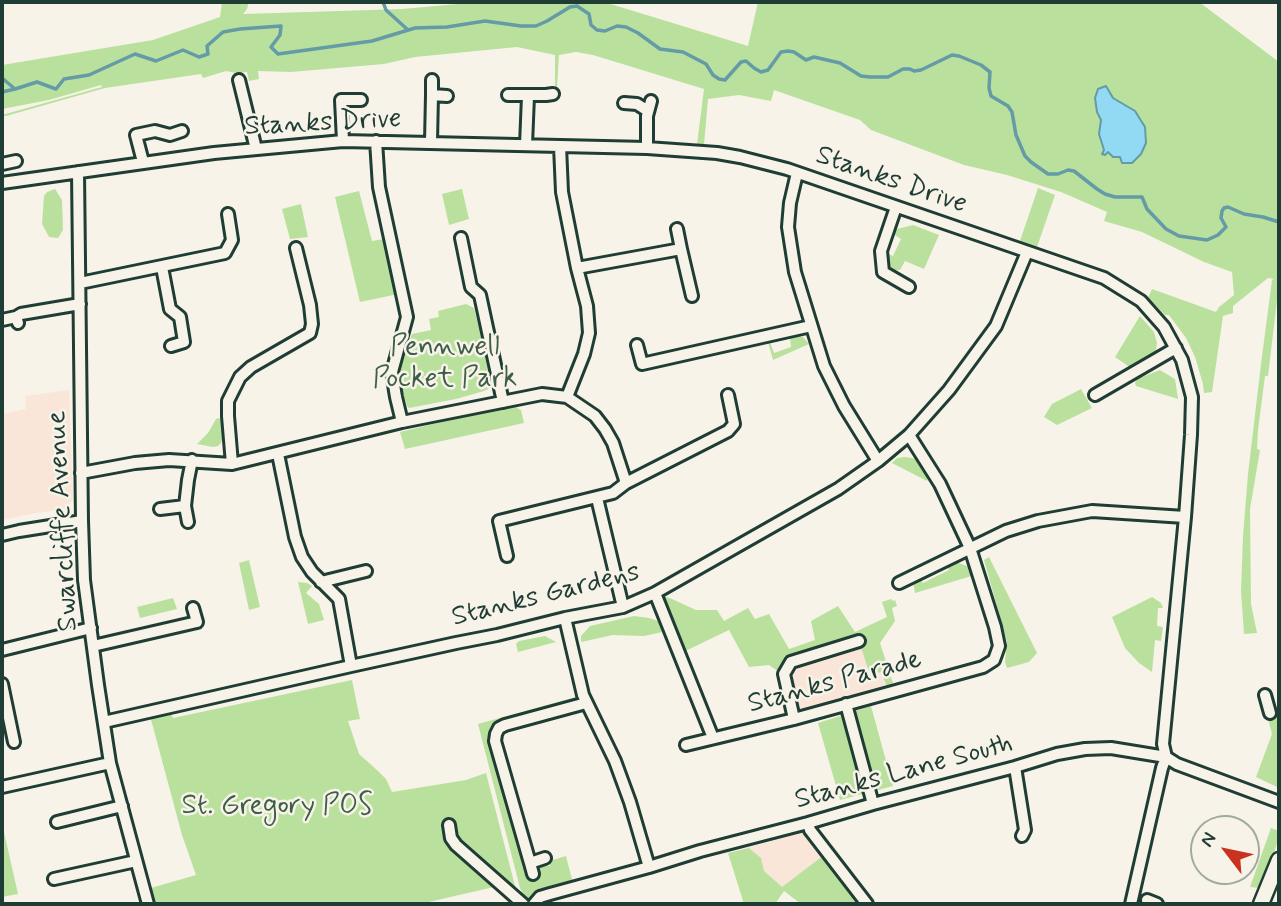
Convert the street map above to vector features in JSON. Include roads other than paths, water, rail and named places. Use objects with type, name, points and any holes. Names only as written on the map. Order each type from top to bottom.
[{"type":"street","points":[[239,80],[256,149]]},
{"type":"street","points":[[431,142],[432,80]]},
{"type":"street","points":[[341,87],[343,141]]},
{"type":"street","points":[[508,95],[553,94]]},
{"type":"street","points":[[432,95],[447,96]]},
{"type":"street","points":[[526,145],[528,96]]},
{"type":"street","points":[[341,100],[360,100]]},
{"type":"street","points":[[624,103],[649,106],[647,148]]},
{"type":"street","points":[[143,162],[136,135],[155,131],[170,135],[182,131]]},
{"type":"street","name":"Stanks Drive","points":[[2,183],[143,162],[343,141],[647,148],[718,153],[797,173],[1104,278],[1134,296],[1164,327],[1182,360],[1192,397],[1185,517],[1163,744],[1166,757],[1131,904]]},
{"type":"street","points":[[376,141],[379,187],[407,317],[392,372],[402,422]]},
{"type":"street","points":[[560,146],[562,192],[587,306],[589,333],[567,397]]},
{"type":"street","points":[[2,164],[16,162]]},
{"type":"street","name":"Swarcliffe Avenue","points":[[78,172],[84,579],[110,763],[148,904]]},
{"type":"street","points":[[797,173],[788,228],[795,272],[824,366],[844,406],[878,461]]},
{"type":"street","points":[[896,207],[881,251],[883,272],[909,287]]},
{"type":"street","points":[[80,283],[225,253],[232,240],[228,214]]},
{"type":"street","points":[[677,229],[692,296]]},
{"type":"street","points":[[461,238],[471,287],[480,295],[503,402]]},
{"type":"street","points":[[232,464],[228,401],[240,377],[251,367],[314,335],[298,246]]},
{"type":"street","points":[[577,268],[681,249]]},
{"type":"street","name":"Stanks Gardens","points":[[104,722],[623,607],[655,593],[838,489],[909,435],[949,390],[996,326],[1027,252]]},
{"type":"street","points":[[162,267],[170,309],[180,317],[184,342],[171,346]]},
{"type":"street","points":[[2,320],[17,320],[21,314],[80,304]]},
{"type":"street","points":[[637,345],[642,364],[811,326]]},
{"type":"street","points":[[1096,395],[1176,348]]},
{"type":"street","points":[[81,473],[170,460],[232,464],[402,422],[542,394],[567,397],[595,416],[612,443],[626,482]]},
{"type":"street","points":[[507,556],[499,521],[613,492],[626,482],[728,431],[734,424],[728,395]]},
{"type":"street","points":[[909,435],[940,484],[970,548]]},
{"type":"street","points":[[278,454],[295,537],[302,557],[312,572],[339,599],[351,666]]},
{"type":"street","points":[[188,522],[184,506],[192,460]]},
{"type":"street","points":[[597,498],[623,607]]},
{"type":"street","points":[[160,509],[184,506]]},
{"type":"street","points":[[899,583],[1006,531],[1038,521],[1092,511],[1185,517]]},
{"type":"street","points":[[2,535],[82,522]]},
{"type":"street","name":"Stanks Parade","points":[[686,745],[794,719],[983,667],[994,660],[999,646],[970,548]]},
{"type":"street","points":[[321,582],[366,571]]},
{"type":"street","points":[[655,593],[713,738]]},
{"type":"street","points":[[93,646],[197,622],[193,608]]},
{"type":"street","points":[[565,618],[586,703],[615,761],[649,867]]},
{"type":"street","points":[[2,650],[91,628]]},
{"type":"street","points":[[794,719],[784,674],[791,662],[859,641]]},
{"type":"street","points":[[2,684],[15,742]]},
{"type":"street","points":[[1267,704],[1279,700]]},
{"type":"street","points":[[545,858],[531,868],[495,741],[496,734],[499,728],[505,725],[586,703]]},
{"type":"street","points":[[846,704],[873,804]]},
{"type":"street","name":"Stanks Lane South","points":[[537,901],[700,851],[808,824],[1057,754],[1085,749],[1111,748],[1166,757],[1177,764],[1279,802]]},
{"type":"street","points":[[2,787],[110,763]]},
{"type":"street","points":[[1015,767],[1025,830],[1022,836]]},
{"type":"street","points":[[57,822],[122,806]]},
{"type":"street","points":[[808,824],[867,904]]},
{"type":"street","points":[[449,825],[451,838],[456,845],[523,904]]},
{"type":"street","points":[[1261,904],[1279,860]]},
{"type":"street","points":[[54,880],[136,861]]},
{"type":"water","points":[[1106,86],[1113,98],[1135,111],[1145,127],[1146,143],[1141,154],[1132,163],[1122,163],[1120,157],[1113,157],[1108,152],[1102,154],[1104,150],[1099,134],[1101,120],[1095,98],[1098,89]]},
{"type":"waterway","points":[[383,2],[386,10],[408,30]]},
{"type":"waterway","points":[[2,78],[15,89],[37,82],[56,89],[64,79],[89,75],[135,54],[156,61],[183,50],[199,57],[208,54],[207,46],[223,32],[240,29],[281,26],[280,35],[271,47],[278,54],[372,41],[415,28],[447,27],[485,21],[536,26],[570,7],[577,6],[589,14],[591,25],[597,30],[626,27],[660,49],[683,52],[706,64],[713,75],[725,80],[741,62],[746,61],[761,72],[768,70],[781,52],[788,51],[806,60],[814,57],[840,63],[861,76],[870,77],[888,77],[903,69],[921,70],[952,55],[959,56],[990,72],[991,96],[1008,106],[1012,112],[1016,135],[1025,156],[1048,174],[1074,171],[1105,194],[1115,197],[1142,197],[1147,209],[1166,229],[1179,236],[1207,240],[1218,235],[1226,227],[1221,218],[1222,211],[1228,207],[1244,214],[1279,222]]},
{"type":"waterway","points":[[2,92],[15,89]]},
{"type":"park label","name":"Pennwell Pocket Park","points":[[445,364]]},
{"type":"park label","name":"St. Gregory POS","points":[[277,807]]}]
